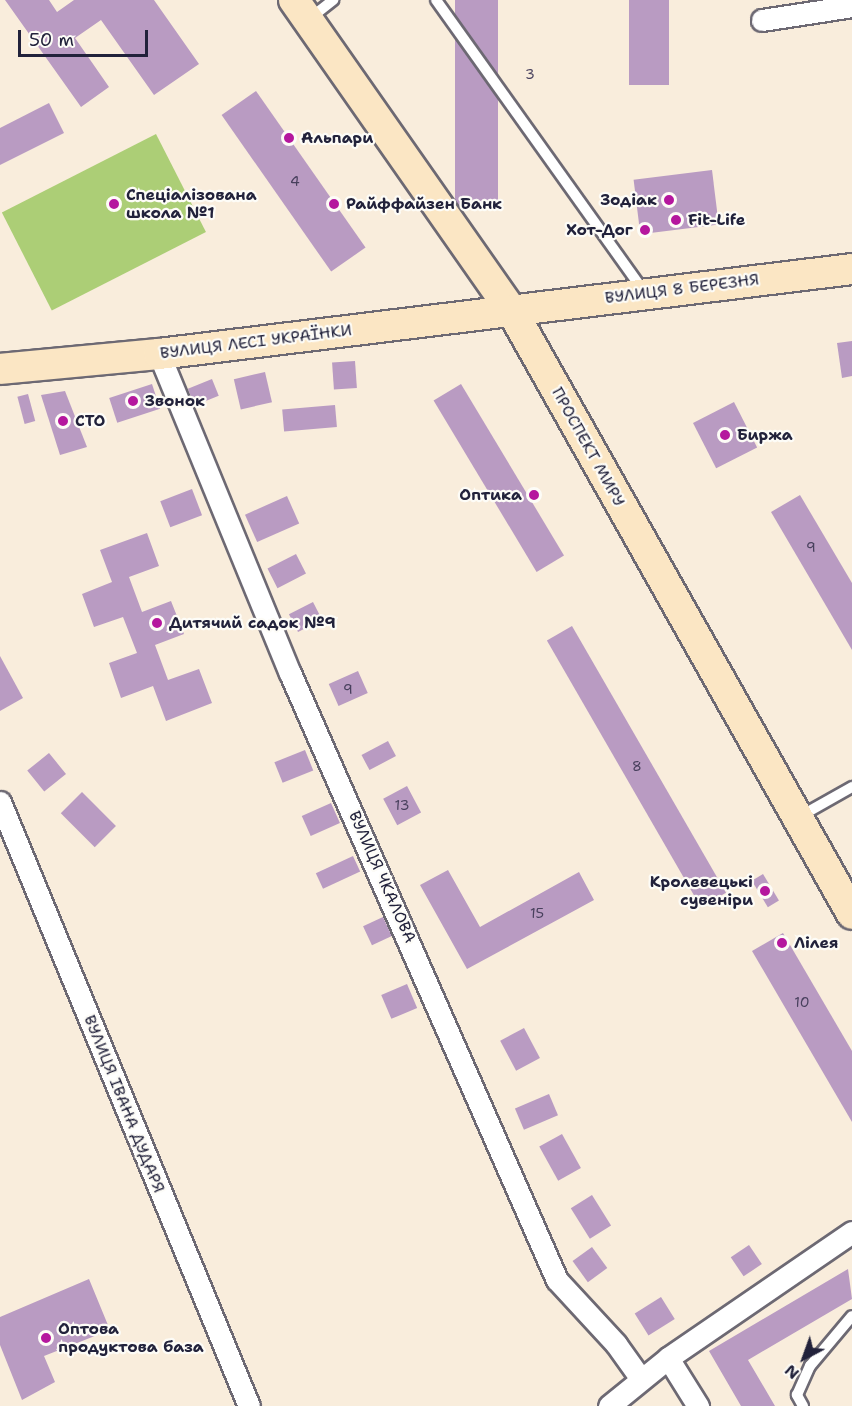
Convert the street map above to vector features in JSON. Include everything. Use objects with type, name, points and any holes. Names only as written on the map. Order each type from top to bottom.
[{"type":"street","points":[[762,20],[852,6]]},
{"type":"street","name":"ПРОСПЕКТ МИРУ","points":[[301,10],[512,311],[796,819],[852,914]]},
{"type":"street","name":"ВУЛИЦЯ 8 БЕРЕЗНЯ","points":[[512,311],[645,292],[852,269]]},
{"type":"street","name":"ВУЛИЦЯ ЛЕСІ УКРАЇНКИ","points":[[0,369],[159,354],[512,311]]},
{"type":"street","name":"ВУЛИЦЯ ЧКАЛОВА","points":[[159,354],[290,673],[557,1280],[616,1344],[641,1379]]},
{"type":"street","name":"ВУЛИЦЯ ІВАНА ДУДАРЯ","points":[[0,802],[249,1406]]},
{"type":"street","points":[[609,1406],[668,1358],[852,1232]]},
{"type":"street","points":[[668,1358],[698,1406]]},
{"type":"lane","points":[[301,10],[333,0]]},
{"type":"lane","points":[[436,0],[645,292]]},
{"type":"lane","points":[[796,819],[852,788]]},
{"type":"lane","points":[[803,1406],[797,1395],[810,1366],[852,1316]]},
{"type":"green space","points":[[156,134],[206,232],[52,311],[2,213]]},
{"type":"building","points":[[5,0],[49,0],[57,12],[74,0],[154,0],[199,64],[154,95],[101,20],[75,38],[109,87],[81,107]]},
{"type":"building","points":[[455,0],[498,0],[498,208],[455,208]]},
{"type":"building","points":[[629,0],[669,0],[669,85],[629,85]]},
{"type":"building","points":[[256,91],[366,247],[331,272],[222,115]]},
{"type":"building","points":[[49,103],[64,133],[0,165],[0,128]]},
{"type":"building","points":[[712,170],[719,225],[640,234],[634,180]]},
{"type":"building","points":[[852,341],[852,376],[842,378],[837,343]]},
{"type":"building","points":[[355,361],[357,388],[334,390],[332,363]]},
{"type":"building","points":[[265,372],[272,402],[241,409],[234,379]]},
{"type":"building","points":[[212,379],[219,396],[195,405],[188,389]]},
{"type":"building","name":"Звонок","points":[[152,384],[160,409],[117,423],[109,398]]},
{"type":"building","points":[[461,384],[564,555],[537,572],[434,400]]},
{"type":"building","name":"СТО","points":[[65,391],[87,447],[60,455],[41,395]]},
{"type":"building","points":[[28,394],[35,421],[25,424],[17,397]]},
{"type":"building","name":"Биржа","points":[[734,402],[757,447],[716,468],[693,423]]},
{"type":"building","points":[[335,405],[337,427],[284,432],[282,410]]},
{"type":"building","points":[[192,489],[202,515],[170,527],[160,501]]},
{"type":"building","points":[[800,495],[852,583],[852,650],[771,512]]},
{"type":"building","points":[[287,496],[299,523],[257,542],[245,515]]},
{"type":"building","points":[[147,533],[159,566],[129,577],[142,612],[171,601],[184,634],[155,645],[168,680],[199,669],[212,703],[166,721],[153,686],[121,698],[109,663],[137,653],[123,617],[94,627],[82,594],[112,582],[100,550]]},
{"type":"building","points":[[296,554],[306,574],[277,588],[267,569]]},
{"type":"building","points":[[313,602],[322,620],[298,632],[289,614]]},
{"type":"building","points":[[572,626],[726,893],[701,907],[547,640]]},
{"type":"building","points":[[0,656],[23,698],[0,711]]},
{"type":"building","points":[[358,671],[368,693],[339,706],[329,684]]},
{"type":"building","points":[[388,741],[396,756],[369,770],[362,755]]},
{"type":"building","points":[[305,750],[313,770],[283,783],[274,762]]},
{"type":"building","points":[[49,753],[66,774],[44,792],[27,771]]},
{"type":"building","points":[[407,786],[421,812],[397,825],[383,799]]},
{"type":"building","points":[[82,792],[116,826],[95,847],[61,813]]},
{"type":"building","points":[[331,803],[340,823],[311,836],[302,816]]},
{"type":"building","points":[[353,856],[360,871],[323,889],[316,873]]},
{"type":"building","points":[[448,870],[480,927],[579,872],[594,900],[467,969],[420,885]]},
{"type":"building","name":"Кролевецькі сувеніри","points":[[763,874],[779,901],[768,907],[752,881]]},
{"type":"building","points":[[383,917],[392,936],[372,945],[363,926]]},
{"type":"building","points":[[783,933],[852,1051],[852,1122],[752,951]]},
{"type":"building","points":[[407,984],[417,1008],[391,1019],[381,995]]},
{"type":"building","points":[[524,1028],[540,1058],[516,1071],[500,1041]]},
{"type":"building","points":[[549,1094],[558,1115],[524,1130],[515,1108]]},
{"type":"building","points":[[562,1134],[581,1168],[558,1181],[539,1147]]},
{"type":"building","points":[[592,1195],[611,1226],[590,1239],[571,1208]]},
{"type":"building","points":[[749,1245],[762,1264],[744,1276],[731,1257]]},
{"type":"building","points":[[592,1247],[607,1268],[588,1282],[573,1261]]},
{"type":"building","points":[[848,1269],[852,1299],[748,1360],[775,1406],[741,1406],[709,1351]]},
{"type":"building","name":"Оптова продуктова база","points":[[89,1279],[110,1330],[44,1356],[55,1382],[22,1400],[0,1345],[0,1317]]},
{"type":"building","points":[[661,1297],[675,1319],[648,1335],[635,1313]]},
{"type":"place","name":"Альпари","points":[[289,138]]},
{"type":"place","name":"Зодіак","points":[[669,200]]},
{"type":"place","name":"Спеціалізована школа №1","points":[[114,204]]},
{"type":"place","name":"Райффайзен Банк","points":[[334,204]]},
{"type":"place","name":"Fit-Life","points":[[676,220]]},
{"type":"place","name":"Хот-Дог","points":[[645,230]]},
{"type":"place","name":"Звонок","points":[[133,401]]},
{"type":"place","name":"СТО","points":[[63,421]]},
{"type":"place","name":"Биржа","points":[[725,435]]},
{"type":"place","name":"Оптика","points":[[534,495]]},
{"type":"place","name":"Дитячий садок №9","points":[[157,623]]},
{"type":"place","name":"Кролевецькі сувеніри","points":[[765,891]]},
{"type":"place","name":"Лілея","points":[[782,943]]},
{"type":"place","name":"Оптова продуктова база","points":[[46,1338]]}]
